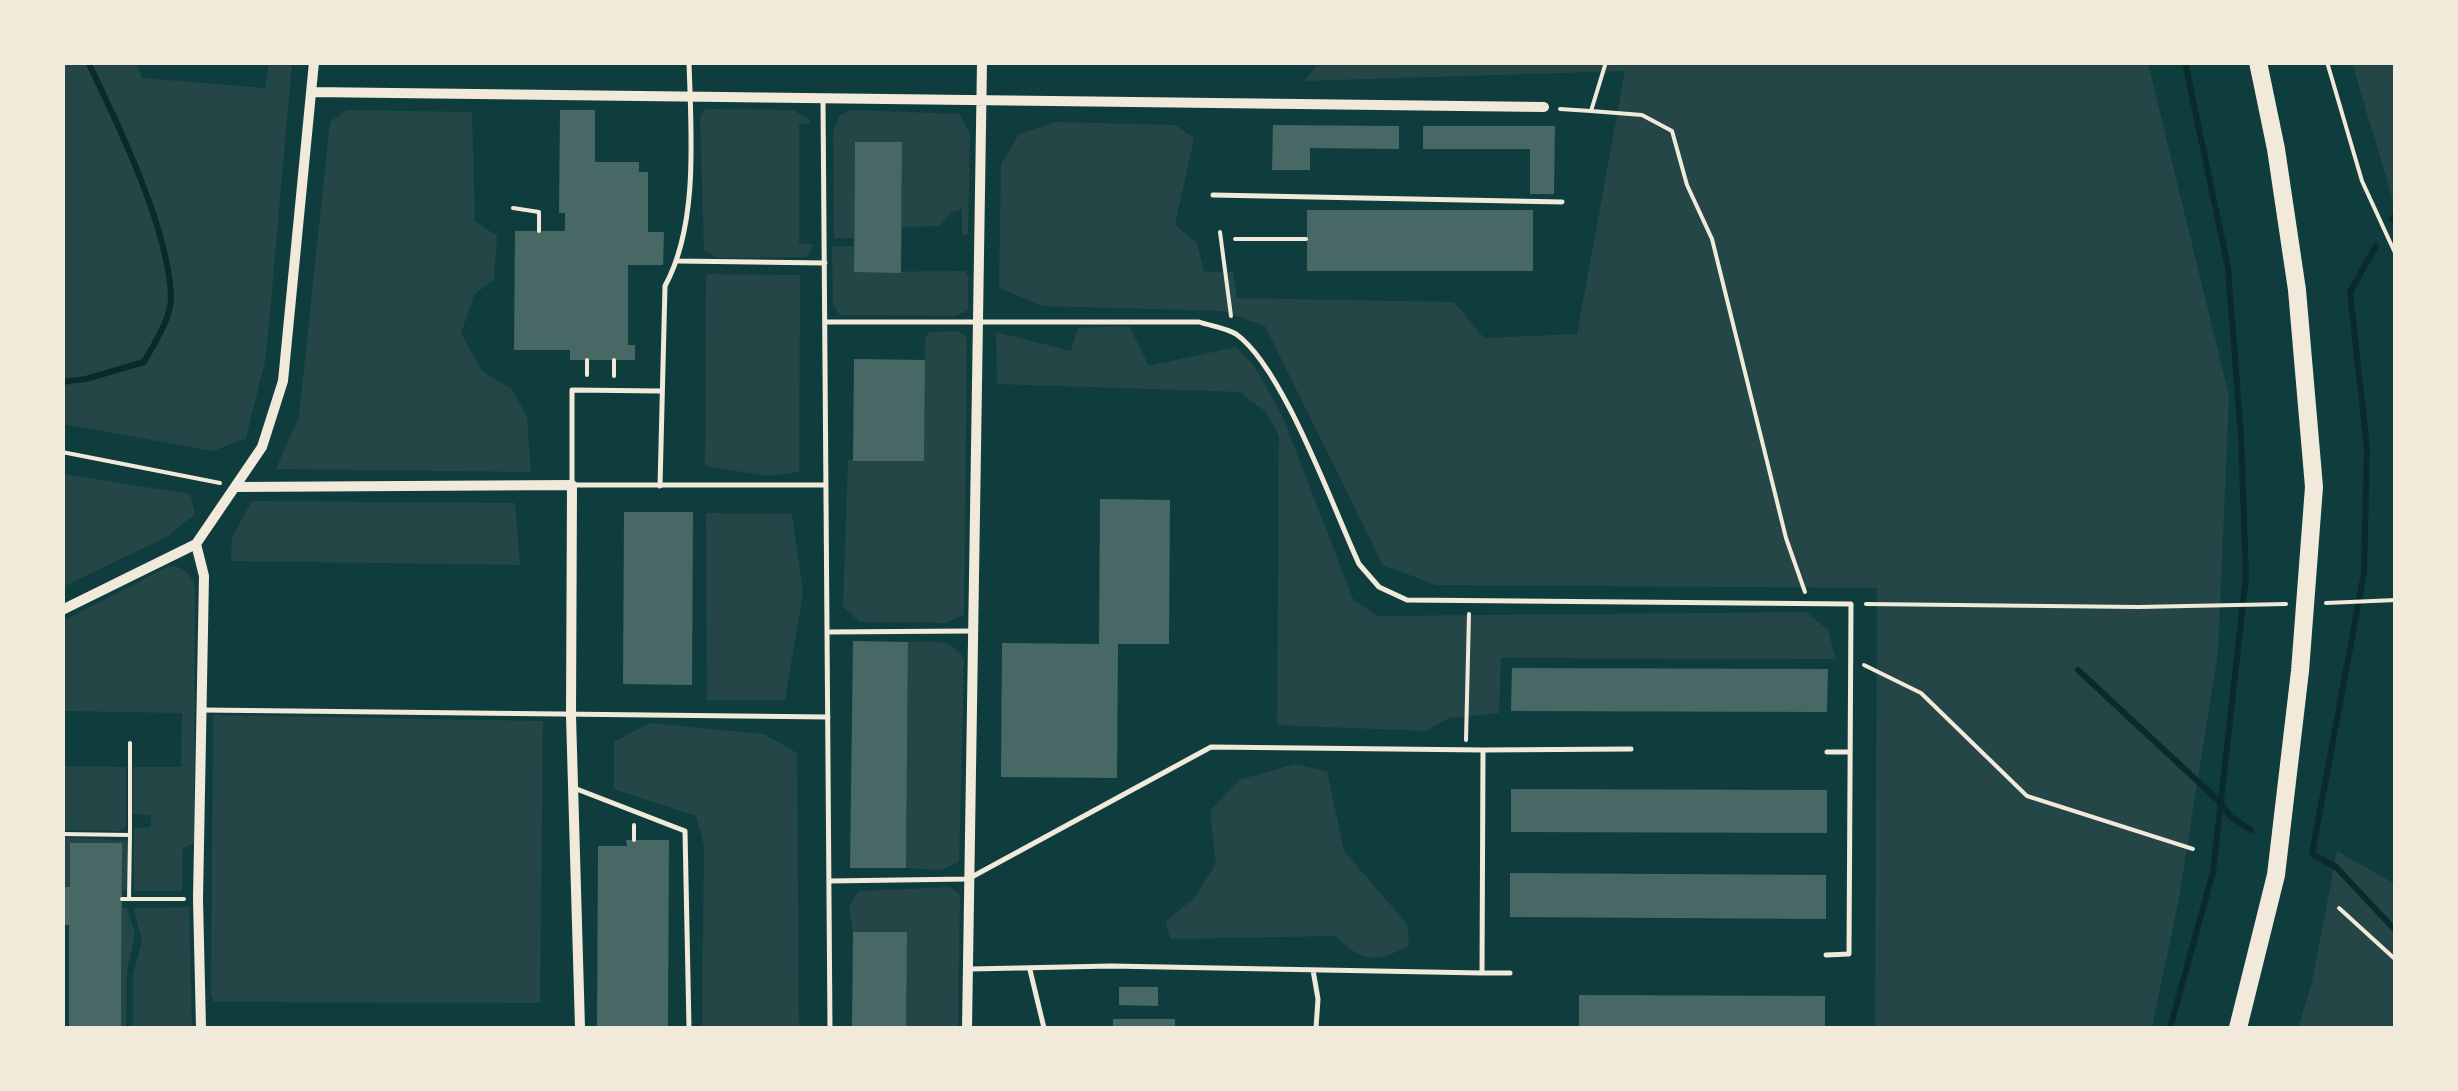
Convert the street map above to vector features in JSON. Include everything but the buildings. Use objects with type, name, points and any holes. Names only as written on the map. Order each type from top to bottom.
[{"type":"main road","points":[[2238,1028],[2276,876],[2300,671],[2314,487],[2297,290],[2276,149],[2258,62]]},
{"type":"street","points":[[62,610],[196,544],[262,447],[283,380],[314,62]]},
{"type":"street","points":[[967,1028],[982,62]]},
{"type":"street","points":[[311,92],[1544,108]]},
{"type":"street","points":[[236,487],[572,485],[571,716],[580,1028]]},
{"type":"street","points":[[196,544],[204,576],[198,899],[201,1028]]},
{"type":"lane","points":[[660,486],[664,286],[678,261],[691,168],[689,62]]},
{"type":"lane","points":[[824,99],[830,1028]]},
{"type":"lane","points":[[1213,194],[1562,202]]},
{"type":"lane","points":[[678,261],[824,263]]},
{"type":"lane","points":[[825,322],[1200,322],[1233,332],[1257,353],[1278,386],[1359,564],[1380,587],[1407,600],[1851,604],[1849,954],[1826,955]]},
{"type":"lane","points":[[660,391],[572,390],[572,485],[826,485]]},
{"type":"lane","points":[[827,632],[971,631]]},
{"type":"lane","points":[[203,710],[828,717]]},
{"type":"lane","points":[[829,881],[968,880],[1211,748],[1631,748]]},
{"type":"lane","points":[[1482,973],[1483,750]]},
{"type":"lane","points":[[1827,752],[1849,752]]},
{"type":"lane","points":[[574,788],[685,831],[689,1028]]},
{"type":"lane","points":[[968,969],[1110,966],[1510,973]]},
{"type":"lane","points":[[1030,970],[1044,1028]]},
{"type":"lane","points":[[1312,970],[1318,998],[1316,1028]]},
{"type":"path","points":[[1591,110],[1606,62]]},
{"type":"path","points":[[2327,62],[2362,181],[2396,255]]},
{"type":"path","points":[[1560,109],[1642,115],[1672,130],[1687,186],[1712,239],[1786,538],[1808,602]]},
{"type":"path","points":[[512,208],[538,212],[539,231]]},
{"type":"path","points":[[1220,232],[1233,332]]},
{"type":"path","points":[[1235,238],[1306,239]]},
{"type":"path","points":[[586,360],[586,370]]},
{"type":"path","points":[[614,360],[614,370]]},
{"type":"path","points":[[62,452],[169,470],[236,487]]},
{"type":"path","points":[[1466,750],[1469,601]]},
{"type":"path","points":[[1851,604],[2243,606]]},
{"type":"path","points":[[1849,657],[1920,693],[2027,796],[2192,849]]},
{"type":"path","points":[[129,899],[130,743]]},
{"type":"path","points":[[62,834],[130,835]]},
{"type":"path","points":[[122,899],[198,899]]},
{"type":"path","points":[[2338,908],[2396,960]]},
{"type":"shaded area","points":[[62,63],[136,63],[142,78],[265,88],[269,63],[292,63],[266,357],[246,438],[213,451],[63,424]]},
{"type":"shaded area","points":[[1319,63],[2148,63],[2229,396],[2218,652],[2179,898],[2152,1028],[1875,1028],[1877,588],[1436,585],[1383,565],[1265,326],[1223,311],[1043,306],[999,288],[1001,164],[1019,134],[1056,122],[1175,125],[1194,138],[1175,225],[1197,243],[1204,272],[1233,272],[1237,298],[1454,302],[1484,338],[1577,334],[1625,71],[1304,81]]},
{"type":"shaded area","points":[[2352,63],[2395,63],[2395,207]]},
{"type":"shaded area","points":[[706,109],[793,110],[810,120],[799,124],[799,244],[813,244],[807,257],[717,258],[704,250],[700,117]]},
{"type":"shaded area","points":[[347,110],[472,112],[475,221],[497,236],[494,279],[474,295],[461,333],[482,371],[512,389],[527,417],[531,472],[276,469],[299,416],[330,122]]},
{"type":"shaded area","points":[[851,110],[959,114],[970,133],[968,234],[962,236],[962,209],[951,212],[940,226],[902,227],[902,142],[855,142],[854,238],[834,238],[833,131],[840,115]]},
{"type":"shaded area","points":[[832,246],[854,246],[854,272],[965,271],[968,310],[955,316],[840,315],[833,305]]},
{"type":"shaded area","points":[[706,274],[800,275],[799,472],[767,476],[705,466]]},
{"type":"shaded area","points":[[1129,326],[1149,366],[1236,347],[1254,366],[1282,415],[1353,599],[1377,616],[1806,612],[1828,630],[1836,659],[1501,658],[1499,713],[1449,718],[1425,731],[1277,725],[1279,436],[1266,412],[1240,392],[997,384],[996,332],[1071,351],[1078,328]]},
{"type":"shaded area","points":[[957,331],[967,337],[964,615],[945,623],[860,622],[843,607],[848,460],[924,461],[925,338],[930,332]]},
{"type":"shaded area","points":[[63,474],[190,494],[195,514],[168,536],[63,587]]},
{"type":"shaded area","points":[[252,501],[515,503],[520,565],[231,561],[232,537]]},
{"type":"shaded area","points":[[706,513],[792,514],[803,593],[785,700],[707,700]]},
{"type":"shaded area","points":[[169,566],[186,572],[195,588],[194,843],[183,848],[182,891],[134,891],[134,828],[151,827],[151,815],[133,814],[133,767],[181,767],[182,713],[63,711],[63,621]]},
{"type":"shaded area","points":[[908,642],[947,644],[964,660],[959,862],[941,870],[906,868]]},
{"type":"shaded area","points":[[213,715],[543,721],[540,1003],[214,1002]]},
{"type":"shaded area","points":[[650,723],[764,734],[797,753],[799,1028],[702,1028],[704,845],[696,816],[614,789],[614,742]]},
{"type":"shaded area","points":[[1294,764],[1327,771],[1344,851],[1407,924],[1409,946],[1370,958],[1335,936],[1170,939],[1166,921],[1194,898],[1216,864],[1210,811],[1239,780]]},
{"type":"shaded area","points":[[63,766],[126,767],[126,827],[119,831],[63,830]]},
{"type":"shaded area","points":[[63,837],[127,841],[127,891],[122,890],[121,843],[71,843],[70,887],[63,887]]},
{"type":"shaded area","points":[[2337,851],[2395,884],[2395,1028],[2298,1028],[2312,982]]},
{"type":"shaded area","points":[[950,887],[960,895],[958,1028],[906,1028],[906,932],[853,932],[849,906],[859,891]]},
{"type":"shaded area","points":[[189,907],[192,1028],[133,1028],[133,974],[142,942],[134,908]]},
{"type":"shaded area","points":[[122,908],[127,908],[135,934],[127,971],[126,1028],[121,1028]]},
{"type":"waterway","points":[[62,382],[144,362],[165,322],[171,297],[152,209],[88,62]]},
{"type":"waterway","points":[[2170,1028],[2213,872],[2246,576],[2241,436],[2228,268],[2185,62]]},
{"type":"waterway","points":[[2392,219],[2396,214]]},
{"type":"waterway","points":[[2376,246],[2350,292],[2367,448],[2364,573],[2312,854],[2336,867],[2396,931]]},
{"type":"waterway","points":[[2078,670],[2220,802],[2231,817],[2251,830]]}]
